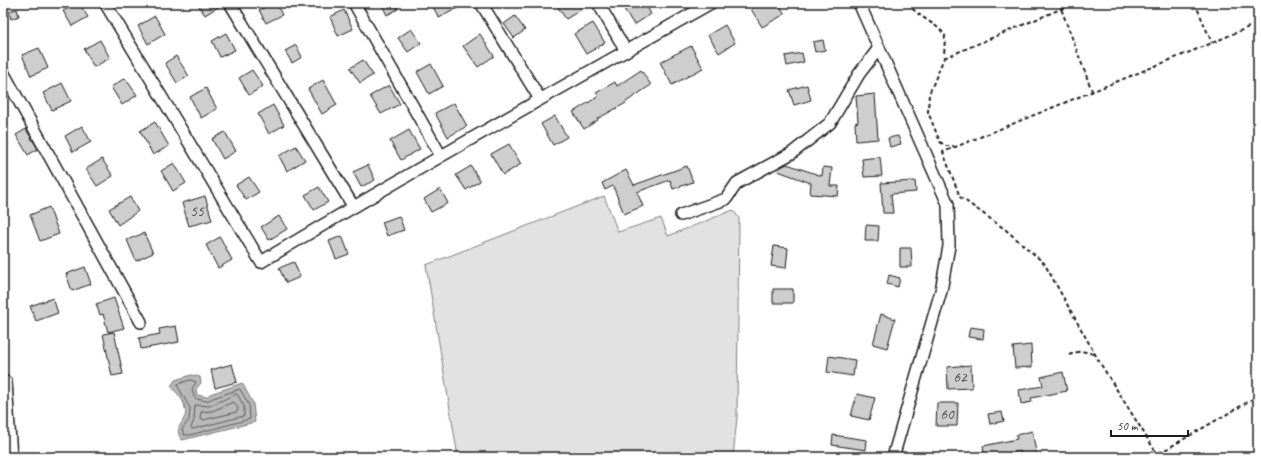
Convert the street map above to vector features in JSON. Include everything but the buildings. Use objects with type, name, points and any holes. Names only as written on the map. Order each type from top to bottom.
[{"type":"street","points":[[105,3],[261,262],[353,206],[711,3]]},
{"type":"street","points":[[230,3],[353,206]]},
{"type":"street","points":[[354,3],[441,156]]},
{"type":"street","points":[[481,3],[540,99]]},
{"type":"street","points":[[598,3],[626,51]]},
{"type":"street","points":[[859,3],[948,204],[949,246],[941,291],[893,457]]},
{"type":"street","points":[[681,215],[726,198],[737,183],[792,153],[830,123],[859,74],[879,48]]},
{"type":"street","points":[[3,72],[141,322]]},
{"type":"street","points":[[6,382],[11,457]]},
{"type":"path","points":[[908,3],[916,12],[937,27],[945,35],[944,58],[929,94],[928,112],[940,142],[946,146],[955,147]]},
{"type":"path","points":[[1059,3],[1092,91]]},
{"type":"path","points":[[944,58],[1075,3]]},
{"type":"path","points":[[1195,3],[1212,43]]},
{"type":"path","points":[[1159,457],[1095,355],[1044,263],[1006,230],[960,197],[943,152],[1258,23]]},
{"type":"path","points":[[1069,355],[1080,351],[1095,355]]},
{"type":"path","points":[[1153,457],[1258,396]]},
{"type":"shaded area","points":[[604,196],[618,232],[661,218],[668,236],[733,210],[739,218],[737,418],[733,457],[458,457],[426,265]]},
{"type":"water","points":[[191,375],[200,377],[201,383],[196,389],[197,395],[207,397],[210,394],[242,383],[253,403],[255,422],[182,440],[178,431],[185,417],[185,408],[181,399],[171,386],[175,380]]}]
